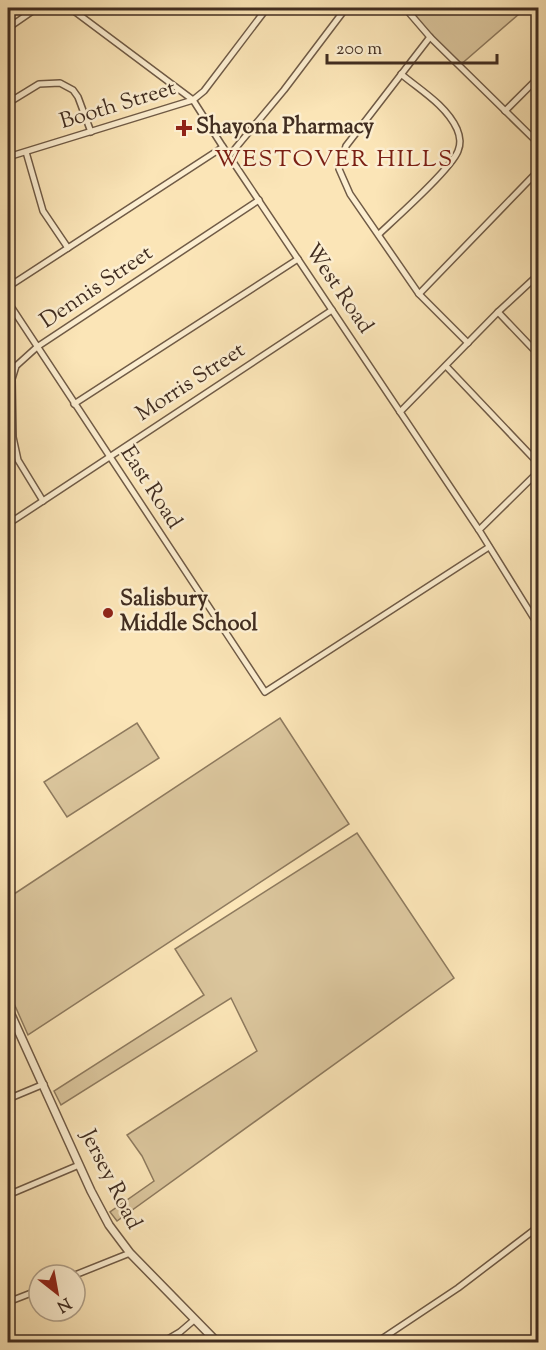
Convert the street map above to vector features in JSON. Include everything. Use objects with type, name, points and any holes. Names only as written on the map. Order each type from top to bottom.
[{"type":"street","points":[[8,28],[37,8]]},
{"type":"street","name":"West Road","points":[[70,8],[193,100],[479,530],[538,625]]},
{"type":"street","name":"Booth Street","points":[[8,157],[193,100],[204,91],[267,8]]},
{"type":"street","points":[[229,156],[284,90],[346,8]]},
{"type":"street","points":[[405,8],[430,37],[538,144]]},
{"type":"street","points":[[430,37],[346,146],[339,169],[350,194],[419,294],[468,343]]},
{"type":"street","points":[[379,234],[453,160],[460,142],[456,128],[445,112],[401,74]]},
{"type":"street","points":[[505,111],[538,78]]},
{"type":"street","points":[[8,104],[39,84],[60,83],[73,90],[78,97],[91,132]]},
{"type":"street","points":[[8,287],[223,147]]},
{"type":"street","points":[[26,152],[43,211],[68,248]]},
{"type":"street","points":[[419,294],[538,171]]},
{"type":"street","name":"Dennis Street","points":[[43,501],[18,460],[10,436],[12,378],[16,366],[37,347],[259,200]]},
{"type":"street","points":[[74,404],[298,259]]},
{"type":"street","points":[[400,412],[498,312],[538,275]]},
{"type":"street","name":"East Road","points":[[8,302],[265,692],[489,547]]},
{"type":"street","name":"Morris Street","points":[[8,524],[332,310]]},
{"type":"street","points":[[498,312],[538,354]]},
{"type":"street","points":[[446,366],[538,463]]},
{"type":"street","points":[[479,530],[538,472]]},
{"type":"street","name":"Jersey Road","points":[[8,1008],[79,1165],[109,1225],[130,1253],[217,1342]]},
{"type":"street","points":[[8,1099],[44,1084]]},
{"type":"street","points":[[8,1195],[79,1165]]},
{"type":"street","points":[[377,1342],[458,1288],[538,1227]]},
{"type":"street","points":[[87,1270],[130,1253]]},
{"type":"street","points":[[8,1302],[27,1295]]},
{"type":"street","points":[[164,1342],[174,1337],[194,1320]]},
{"type":"shaded area","points":[[405,8],[526,8],[459,66]]},
{"type":"shaded area","points":[[280,718],[349,824],[28,1035],[8,990],[8,898]]},
{"type":"shaded area","points":[[137,723],[159,758],[67,817],[44,782]]},
{"type":"shaded area","points":[[357,833],[454,978],[117,1221],[110,1212],[154,1181],[142,1156],[127,1135],[257,1051],[231,998],[61,1105],[54,1091],[204,995],[175,949]]},
{"type":"place","name":"Shayona Pharmacy","points":[[184,128]]},
{"type":"place","name":"Salisbury Middle School","points":[[108,613]]},
{"type":"district","name":"WESTOVER HILLS","points":[[334,160]]}]
